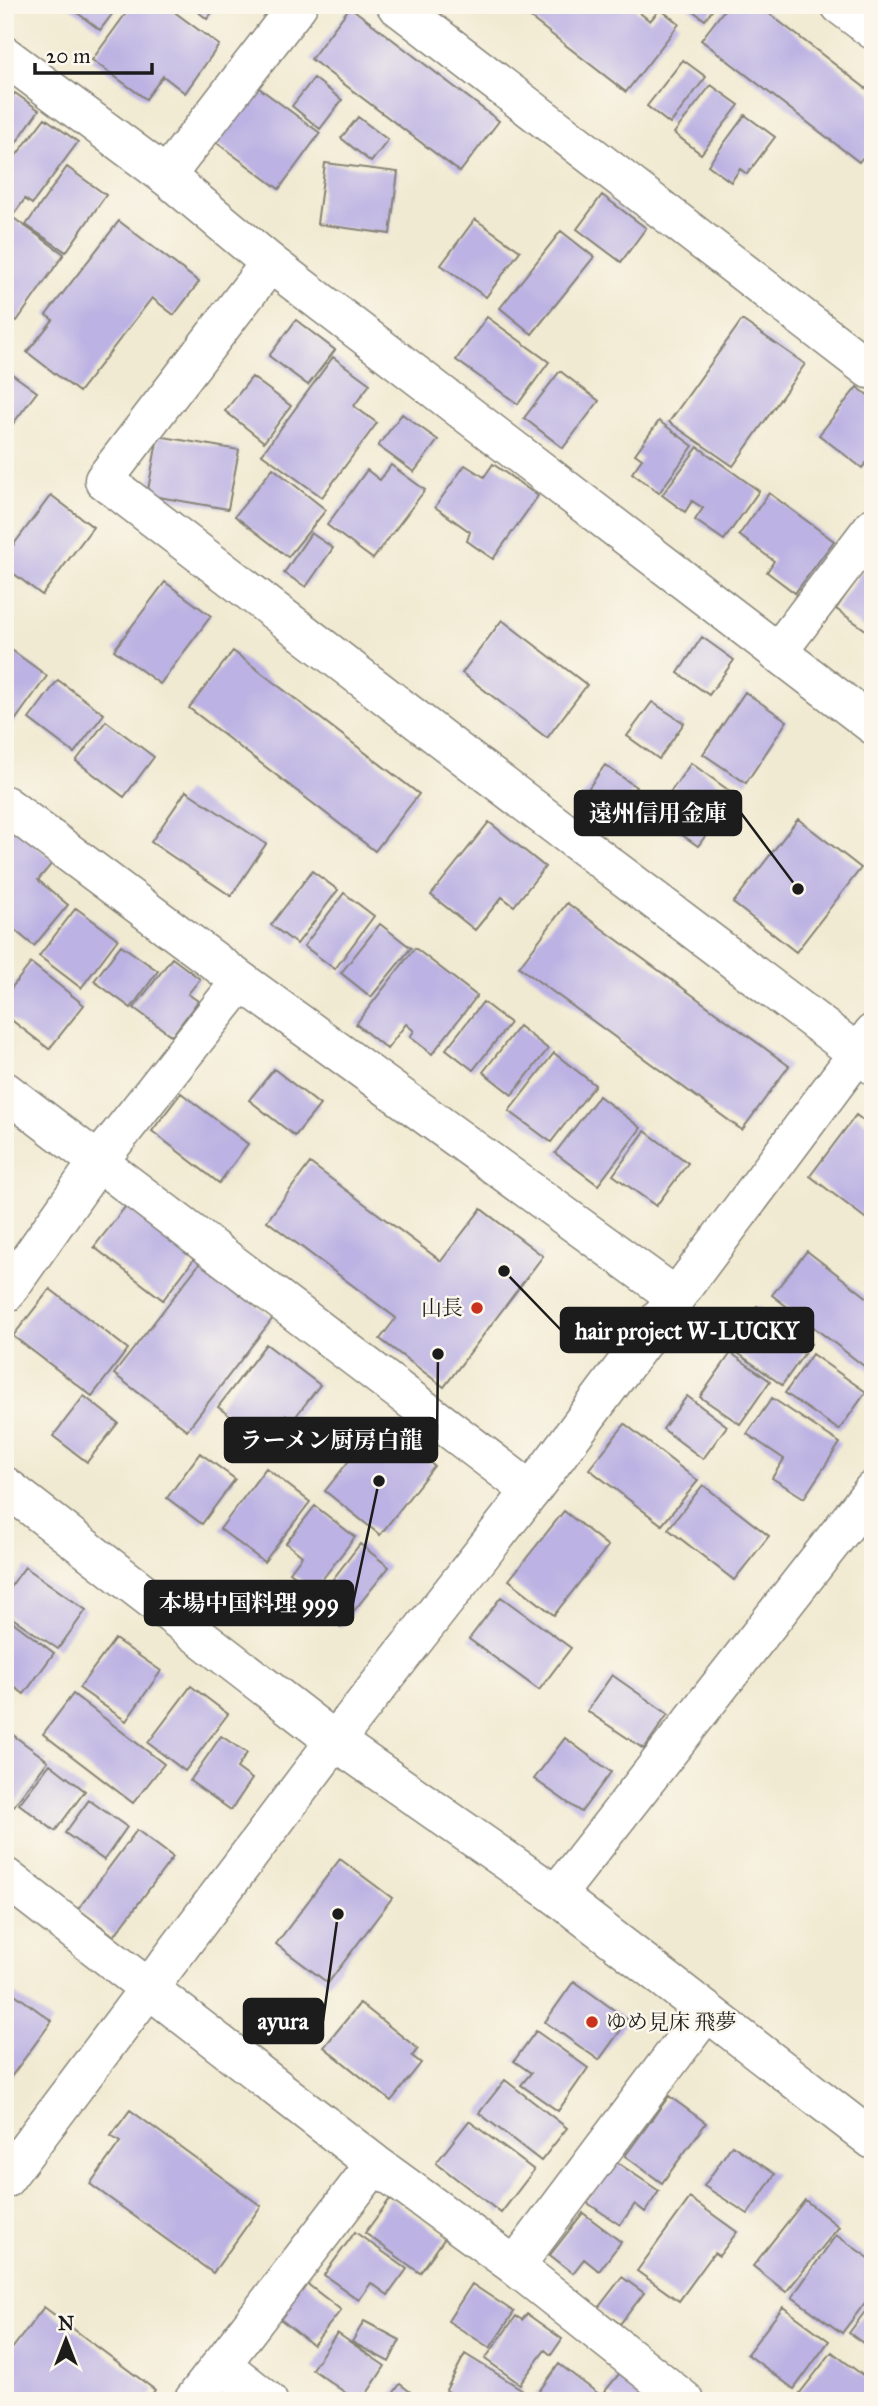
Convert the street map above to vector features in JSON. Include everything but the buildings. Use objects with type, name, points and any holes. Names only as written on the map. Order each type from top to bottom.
[{"type":"street","points":[[166,176],[298,5]]},
{"type":"street","points":[[396,5],[871,368]]},
{"type":"street","points":[[840,5],[873,30]]},
{"type":"street","points":[[5,56],[166,176],[270,263],[873,725]]},
{"type":"street","points":[[5,2179],[335,1741],[531,1491],[675,1296],[868,1051],[470,761],[104,480],[270,263]]},
{"type":"street","points":[[777,653],[873,527]]},
{"type":"street","points":[[5,805],[675,1296]]},
{"type":"street","points":[[5,1294],[98,1162],[242,981]]},
{"type":"street","points":[[5,1091],[531,1491]]},
{"type":"street","points":[[5,1486],[335,1741],[556,1895],[873,2140]]},
{"type":"street","points":[[556,1895],[873,1490]]},
{"type":"street","points":[[5,1877],[375,2164],[515,2266],[685,2401]]},
{"type":"street","points":[[515,2266],[706,2012]]},
{"type":"street","points":[[193,2401],[375,2164]]},
{"type":"street","points":[[221,2364],[268,2401]]},
{"type":"place","name":"遠州信用金庫","points":[[798,889]]},
{"type":"place","name":"hair project W-LUCKY","points":[[504,1271]]},
{"type":"place","name":"山長","points":[[477,1308]]},
{"type":"place","name":"ラーメン厨房白龍","points":[[438,1354]]},
{"type":"place","name":"本場中国料理 999","points":[[379,1481]]},
{"type":"place","name":"ayura","points":[[338,1914]]},
{"type":"place","name":"ゆめ見床 飛夢","points":[[592,2022]]}]
